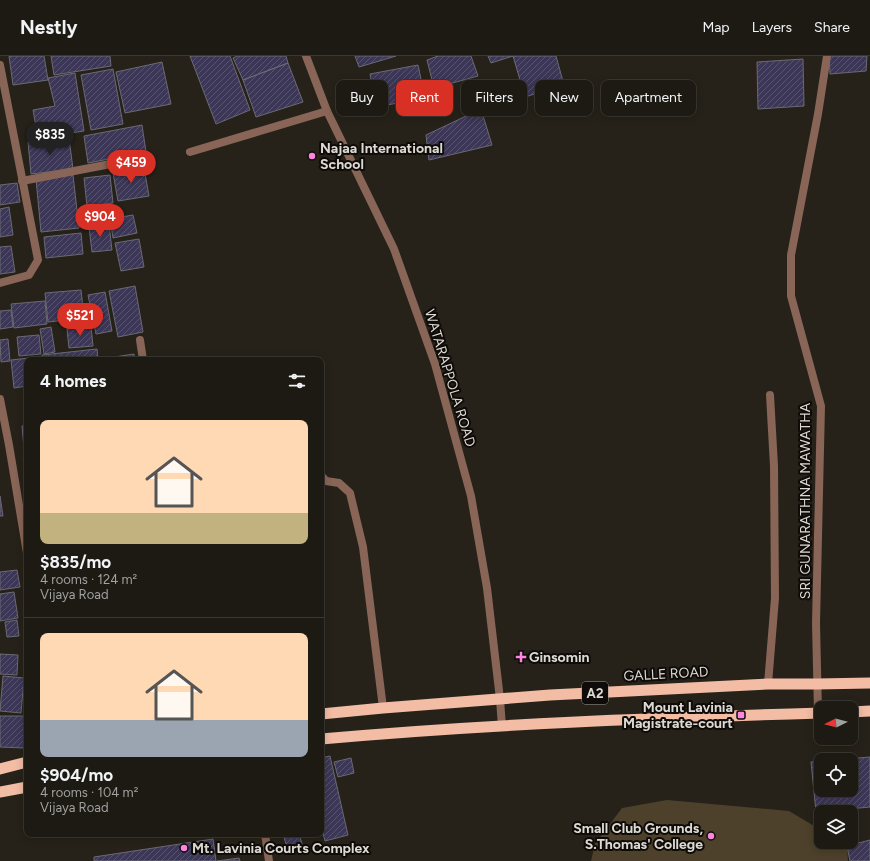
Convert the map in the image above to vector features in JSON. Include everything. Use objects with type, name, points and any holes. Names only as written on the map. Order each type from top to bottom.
[{"type":"highway","name":"GALLE ROAD","points":[[324,714],[500,699],[768,684],[870,683]]},
{"type":"highway","points":[[858,712],[870,712]]},
{"type":"highway","name":"A2","points":[[324,739],[695,716],[814,713]]},
{"type":"highway","points":[[0,769],[24,763]]},
{"type":"highway","points":[[0,792],[24,788]]},
{"type":"street","name":"WATARAPPOLA ROAD","points":[[306,56],[327,111],[394,249],[435,364],[472,496],[487,588],[502,727]]},
{"type":"street","name":"SRI GUNARATHNA MAWATHA","points":[[819,701],[816,623],[821,406],[791,296],[791,255],[818,114],[827,56]]},
{"type":"street","points":[[0,65],[38,260],[29,275],[0,283]]},
{"type":"street","points":[[190,152],[327,111]]},
{"type":"street","points":[[22,181],[121,162]]},
{"type":"street","points":[[140,340],[143,357]]},
{"type":"street","points":[[768,684],[775,598],[774,466],[770,395]]},
{"type":"street","points":[[0,399],[24,535]]},
{"type":"street","points":[[0,446],[9,445]]},
{"type":"street","points":[[324,479],[326,481],[339,483],[350,493],[363,547],[383,708]]},
{"type":"street","points":[[265,837],[269,861]]},
{"type":"shaded area","name":"Small Club Grounds, S.Thomas' College","points":[[667,800],[789,811],[814,826],[814,849],[847,849],[848,861],[591,861],[595,844],[622,808]]},
{"type":"building","points":[[9,56],[44,56],[48,80],[13,85]]},
{"type":"building","points":[[51,56],[110,56],[111,66],[54,75]]},
{"type":"building","points":[[190,56],[230,56],[250,110],[216,124]]},
{"type":"building","points":[[237,56],[286,56],[288,63],[243,80],[233,58]]},
{"type":"building","points":[[355,56],[396,56],[359,67]]},
{"type":"building","points":[[438,56],[471,56],[478,76],[453,83],[453,80],[432,80],[427,60]]},
{"type":"building","points":[[488,56],[513,56],[491,63]]},
{"type":"building","points":[[513,56],[556,56],[563,80],[535,80],[535,94],[527,96],[527,80],[520,80]]},
{"type":"building","points":[[829,56],[867,56],[866,71],[830,74]]},
{"type":"building","points":[[803,59],[804,106],[758,109],[757,62]]},
{"type":"building","points":[[162,62],[171,104],[125,113],[116,72]]},
{"type":"building","points":[[288,63],[303,102],[256,117],[243,80]]},
{"type":"building","points":[[418,65],[421,80],[396,80],[396,103],[388,105],[388,80],[371,80],[370,74]]},
{"type":"building","points":[[113,69],[123,124],[91,130],[81,75]]},
{"type":"building","points":[[75,73],[84,131],[38,138],[33,110],[55,106],[48,78]]},
{"type":"building","points":[[466,116],[483,116],[492,145],[429,160],[426,135]]},
{"type":"building","points":[[142,125],[146,152],[88,163],[84,136]]},
{"type":"building","points":[[69,138],[73,169],[31,174],[28,142]]},
{"type":"building","points":[[144,168],[149,196],[118,201],[113,173]]},
{"type":"building","points":[[73,175],[79,228],[41,232],[36,179]]},
{"type":"building","points":[[110,175],[113,203],[87,206],[84,178]]},
{"type":"building","points":[[17,183],[20,202],[0,205],[0,185]]},
{"type":"building","points":[[9,207],[13,235],[0,237],[0,209]]},
{"type":"building","points":[[133,215],[137,233],[113,238],[110,219]]},
{"type":"building","points":[[109,225],[112,250],[92,252],[89,227]]},
{"type":"building","points":[[81,233],[83,254],[46,258],[44,237]]},
{"type":"building","points":[[139,239],[144,267],[121,271],[115,243]]},
{"type":"building","points":[[11,246],[15,272],[0,274],[0,247]]},
{"type":"building","points":[[135,286],[143,332],[118,337],[109,291]]},
{"type":"building","points":[[81,290],[84,318],[48,322],[45,293]]},
{"type":"building","points":[[105,292],[112,331],[96,334],[88,295]]},
{"type":"building","points":[[45,301],[47,324],[14,328],[11,304]]},
{"type":"building","points":[[11,310],[13,327],[0,329],[0,311]]},
{"type":"building","points":[[91,326],[93,346],[69,348],[67,329]]},
{"type":"building","points":[[51,327],[55,352],[44,354],[40,329]]},
{"type":"building","points":[[39,335],[41,354],[19,356],[17,337]]},
{"type":"building","points":[[8,339],[10,361],[1,362],[0,340]]},
{"type":"building","points":[[97,349],[98,357],[42,357],[42,355]]},
{"type":"building","points":[[134,354],[134,357],[114,357]]},
{"type":"building","points":[[24,359],[24,386],[14,388],[11,360]]},
{"type":"building","points":[[22,426],[24,426],[24,448]]},
{"type":"building","points":[[0,496],[3,516],[0,516]]},
{"type":"building","points":[[17,570],[20,587],[0,590],[0,572]]},
{"type":"building","points":[[14,592],[18,618],[0,621],[0,594]]},
{"type":"building","points":[[17,620],[19,636],[7,637],[5,622]]},
{"type":"building","points":[[0,654],[18,655],[17,675],[0,674]]},
{"type":"building","points":[[3,676],[24,678],[21,713],[0,711]]},
{"type":"building","points":[[0,716],[24,716],[24,748],[0,747]]},
{"type":"building","points":[[330,756],[348,835],[325,841],[324,837],[324,757]]},
{"type":"building","points":[[870,757],[870,807],[858,808],[858,805],[815,805],[814,797],[858,797],[858,758]]},
{"type":"building","points":[[351,758],[354,773],[338,777],[334,762]]},
{"type":"building","points":[[811,762],[814,762],[814,792]]},
{"type":"building","points":[[284,837],[300,837],[304,850],[289,854]]},
{"type":"building","name":"Mt. Lavinia Courts Complex","points":[[213,839],[216,861],[94,861],[94,857]]},
{"type":"building","points":[[870,840],[870,861],[850,861],[848,849],[858,849],[858,843]]},
{"type":"building","name":"Mt. Lavinia Courts Complex","points":[[239,858],[240,861],[217,861]]},
{"type":"place","name":"Najaa International School","points":[[312,156]]},
{"type":"place","name":"Ginsomin","points":[[521,657]]},
{"type":"place","name":"Mount Lavinia Magistrate-court","points":[[741,715]]},
{"type":"place","name":"Small Club Grounds, S.Thomas' College","points":[[711,836]]},
{"type":"place","name":"Mt. Lavinia Courts Complex","points":[[184,848]]}]
